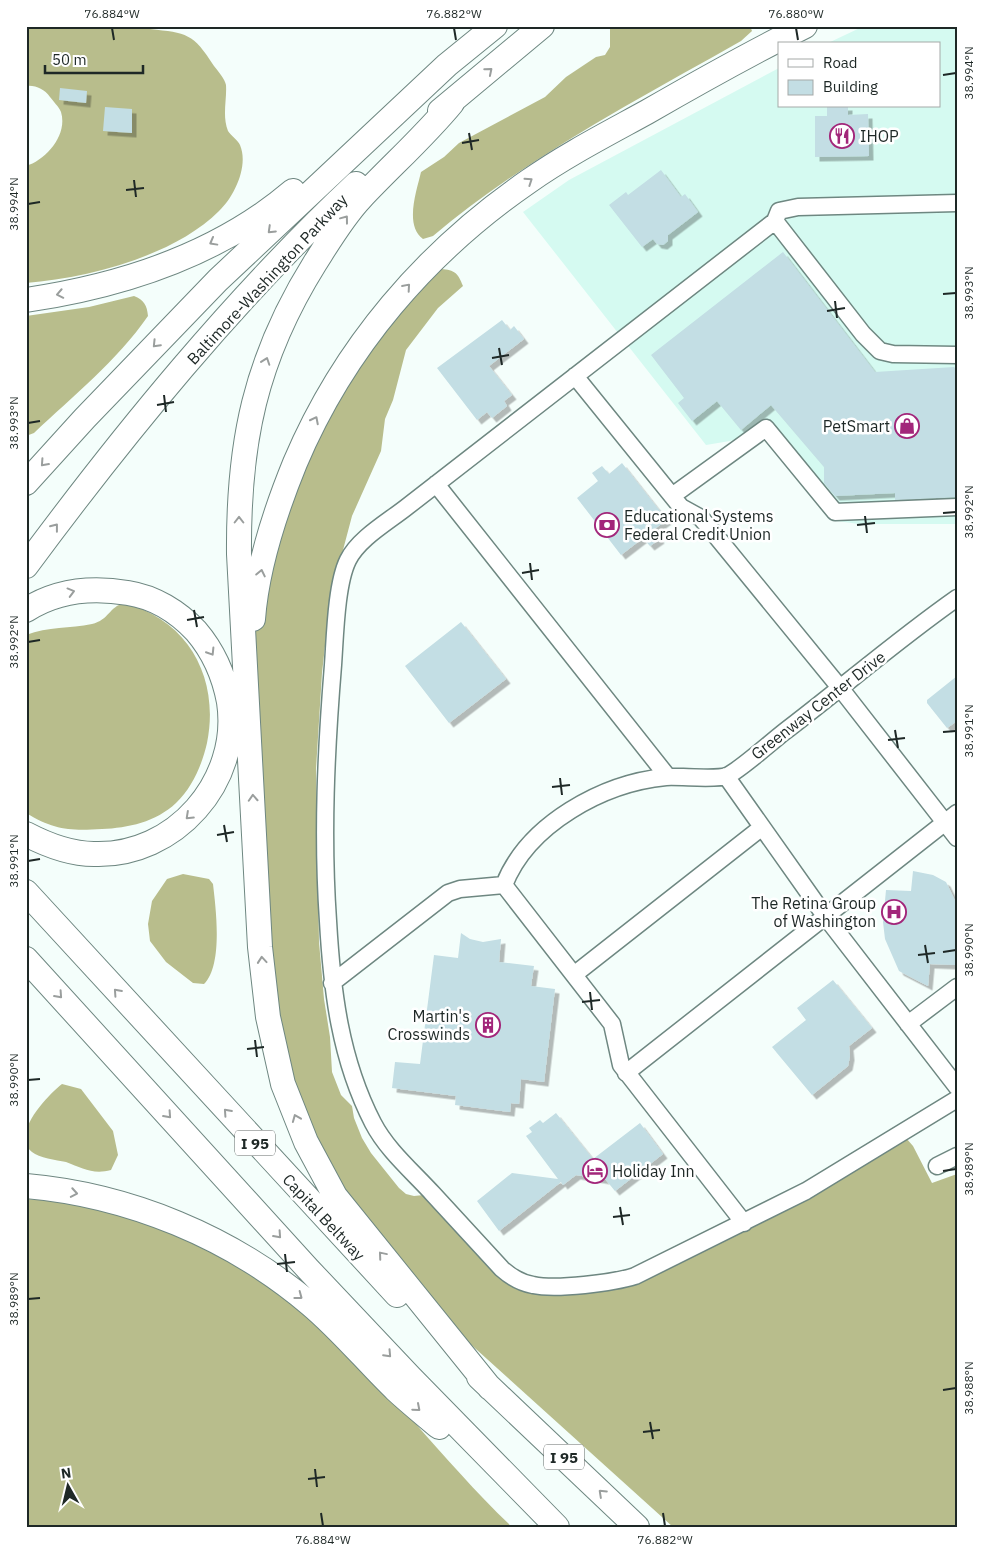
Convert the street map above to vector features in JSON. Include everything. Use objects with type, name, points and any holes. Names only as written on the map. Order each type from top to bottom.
[{"type":"highway","name":"Baltimore-Washington Parkway","points":[[26,483],[85,418],[218,280],[447,65],[495,26]]},
{"type":"highway","name":"Baltimore-Washington Parkway","points":[[26,566],[119,446],[239,303],[350,190],[421,124],[452,102],[542,26]]},
{"type":"highway","points":[[248,691],[255,603],[264,559],[288,480],[326,400],[380,318],[448,243],[530,180],[570,155],[752,52],[805,26]]},
{"type":"highway","points":[[26,300],[92,288],[131,277],[207,246],[252,221],[291,194],[372,122],[447,65]]},
{"type":"highway","points":[[452,102],[429,131],[360,199],[332,237],[303,282],[278,331],[251,409],[239,499],[240,563],[263,975],[268,1017],[283,1084],[306,1142],[335,1196],[490,1388]]},
{"type":"highway","points":[[26,610],[57,596],[80,590],[136,594],[162,605],[192,627],[211,651],[220,667],[227,691],[230,730],[224,764],[210,792],[190,817],[164,837],[127,850],[96,855],[64,850],[26,834]]},
{"type":"highway","name":"Capital Beltway","points":[[26,892],[342,1237],[490,1388],[638,1527]]},
{"type":"highway","name":"I 95","points":[[26,959],[308,1269],[410,1377],[557,1527]]},
{"type":"highway","points":[[26,1186],[113,1201],[157,1215],[205,1236],[249,1260],[310,1304],[396,1390],[553,1527]]},
{"type":"street","points":[[957,202],[798,207],[779,211],[775,221],[363,542],[350,556],[344,574],[334,652],[324,792],[325,866],[332,983],[341,1038],[350,1068],[373,1123],[386,1144],[510,1276],[525,1283],[545,1286],[626,1279],[744,1223],[806,1191],[957,1099]]},
{"type":"street","points":[[775,221],[863,334],[880,351],[893,354],[957,354]]},
{"type":"street","points":[[575,376],[681,507],[701,518],[840,689],[951,818],[957,838]]},
{"type":"street","points":[[672,496],[766,428],[835,512],[957,507]]},
{"type":"street","points":[[436,484],[668,777]]},
{"type":"street","name":"Greenway Center Drive","points":[[726,776],[957,598]]},
{"type":"street","points":[[504,885],[510,871],[521,856],[546,830],[591,799],[614,789],[668,777],[726,776],[825,916],[957,1086]]},
{"type":"street","points":[[626,1073],[951,818]]},
{"type":"street","points":[[575,974],[761,828]]},
{"type":"street","points":[[332,983],[448,893],[460,889],[504,885]]},
{"type":"street","points":[[504,885],[612,1024],[620,1065],[744,1223]]},
{"type":"street","points":[[908,1024],[957,987]]},
{"type":"street","points":[[936,1166],[957,1156]]},
{"type":"shaded area","points":[[864,26],[957,26],[957,524],[859,524],[837,521],[765,435],[706,445],[523,212],[569,180],[778,69],[778,108],[940,108],[940,42],[830,42]]},
{"type":"green space","points":[[26,26],[149,26],[150,29],[181,34],[194,41],[207,55],[226,85],[226,125],[229,133],[239,143],[242,153],[243,162],[238,181],[235,190],[225,205],[200,227],[179,241],[155,252],[102,270],[76,276],[26,283],[26,166],[41,158],[54,145],[61,129],[62,121],[60,110],[45,92],[40,88],[26,86]]},
{"type":"green space","points":[[610,26],[750,26],[752,31],[741,41],[622,108],[543,156],[505,181],[433,236],[423,239],[417,233],[413,216],[413,207],[421,172],[444,157],[459,143],[545,97],[566,77],[596,57],[605,55],[610,47]]},
{"type":"green space","points":[[441,269],[450,270],[455,273],[463,286],[438,308],[406,350],[393,400],[385,419],[381,451],[352,516],[334,584],[328,619],[322,673],[316,769],[319,942],[332,1072],[341,1095],[352,1106],[354,1118],[362,1138],[371,1153],[399,1188],[406,1194],[414,1196],[433,1194],[517,1280],[614,1281],[906,1138],[913,1146],[932,1183],[957,1174],[957,1527],[673,1527],[416,1295],[373,1243],[283,1084],[248,691],[255,603],[264,559],[350,359]]},
{"type":"green space","points":[[134,296],[144,303],[148,316],[136,332],[94,378],[34,433],[26,436],[26,316],[89,307]]},
{"type":"green space","points":[[124,603],[147,611],[166,623],[182,638],[195,655],[204,675],[209,697],[210,719],[207,743],[202,760],[196,776],[182,797],[168,810],[151,819],[132,825],[81,830],[45,823],[26,813],[26,635],[42,630],[92,624],[102,620],[115,607]]},
{"type":"green space","points":[[183,874],[209,879],[213,884],[217,937],[216,951],[210,975],[204,984],[193,983],[166,962],[150,941],[148,924],[152,901],[167,879]]},
{"type":"green space","points":[[62,1084],[81,1089],[113,1131],[118,1155],[111,1170],[93,1171],[43,1157],[32,1152],[26,1144],[25,1135],[34,1115],[48,1097]]},
{"type":"green space","points":[[26,1199],[75,1204],[100,1209],[173,1231],[225,1256],[300,1306],[315,1318],[366,1369],[462,1476],[512,1527],[26,1527]]},
{"type":"building","points":[[60,88],[87,91],[86,103],[59,100]]},
{"type":"building","points":[[105,107],[132,109],[132,133],[103,131]]},
{"type":"building","name":"IHOP","points":[[827,108],[848,108],[848,115],[868,114],[869,156],[815,157],[815,116],[827,116]]},
{"type":"building","points":[[661,170],[681,197],[685,194],[698,212],[668,235],[668,241],[663,245],[657,244],[653,239],[642,247],[609,205],[626,192],[628,195]]},
{"type":"building","points":[[783,252],[875,372],[954,367],[957,370],[957,497],[895,500],[895,493],[835,496],[824,483],[824,467],[771,405],[741,430],[717,401],[692,421],[678,403],[684,398],[651,355]]},
{"type":"building","points":[[502,320],[510,330],[514,326],[524,339],[489,366],[512,395],[504,401],[507,406],[492,418],[487,412],[477,420],[437,368]]},
{"type":"building","points":[[622,463],[667,520],[653,530],[660,539],[650,546],[643,538],[621,555],[577,498],[598,481],[592,473],[602,466],[609,474]]},
{"type":"building","points":[[461,622],[506,679],[449,723],[405,666]]},
{"type":"building","points":[[957,676],[957,721],[947,728],[927,703],[927,700]]},
{"type":"building","points":[[913,871],[933,875],[946,882],[957,905],[955,965],[930,964],[928,986],[899,971],[885,939],[883,922],[886,890],[911,891]]},
{"type":"building","name":"Martin's Crosswinds","points":[[461,933],[470,939],[483,942],[501,939],[499,962],[534,966],[531,986],[555,989],[544,1082],[521,1079],[519,1104],[511,1103],[510,1112],[455,1105],[456,1096],[392,1088],[395,1062],[420,1064],[434,955],[458,958]]},
{"type":"building","points":[[833,980],[872,1028],[849,1046],[848,1066],[812,1095],[772,1047],[806,1020],[797,1008]]},
{"type":"building","name":"Holiday Inn","points":[[556,1113],[593,1159],[640,1123],[663,1154],[615,1191],[606,1180],[576,1175],[563,1185],[561,1182],[499,1231],[477,1201],[512,1173],[558,1179],[526,1136],[532,1132],[529,1128],[540,1120],[543,1123]]},
{"type":"place","name":"IHOP","points":[[842,136]]},
{"type":"place","name":"PetSmart","points":[[907,426]]},
{"type":"place","name":"Educational Systems Federal Credit Union","points":[[607,525]]},
{"type":"place","name":"The Retina Group of Washington","points":[[894,912]]},
{"type":"place","name":"Martin's Crosswinds","points":[[488,1025]]},
{"type":"place","name":"Holiday Inn","points":[[595,1171]]}]
